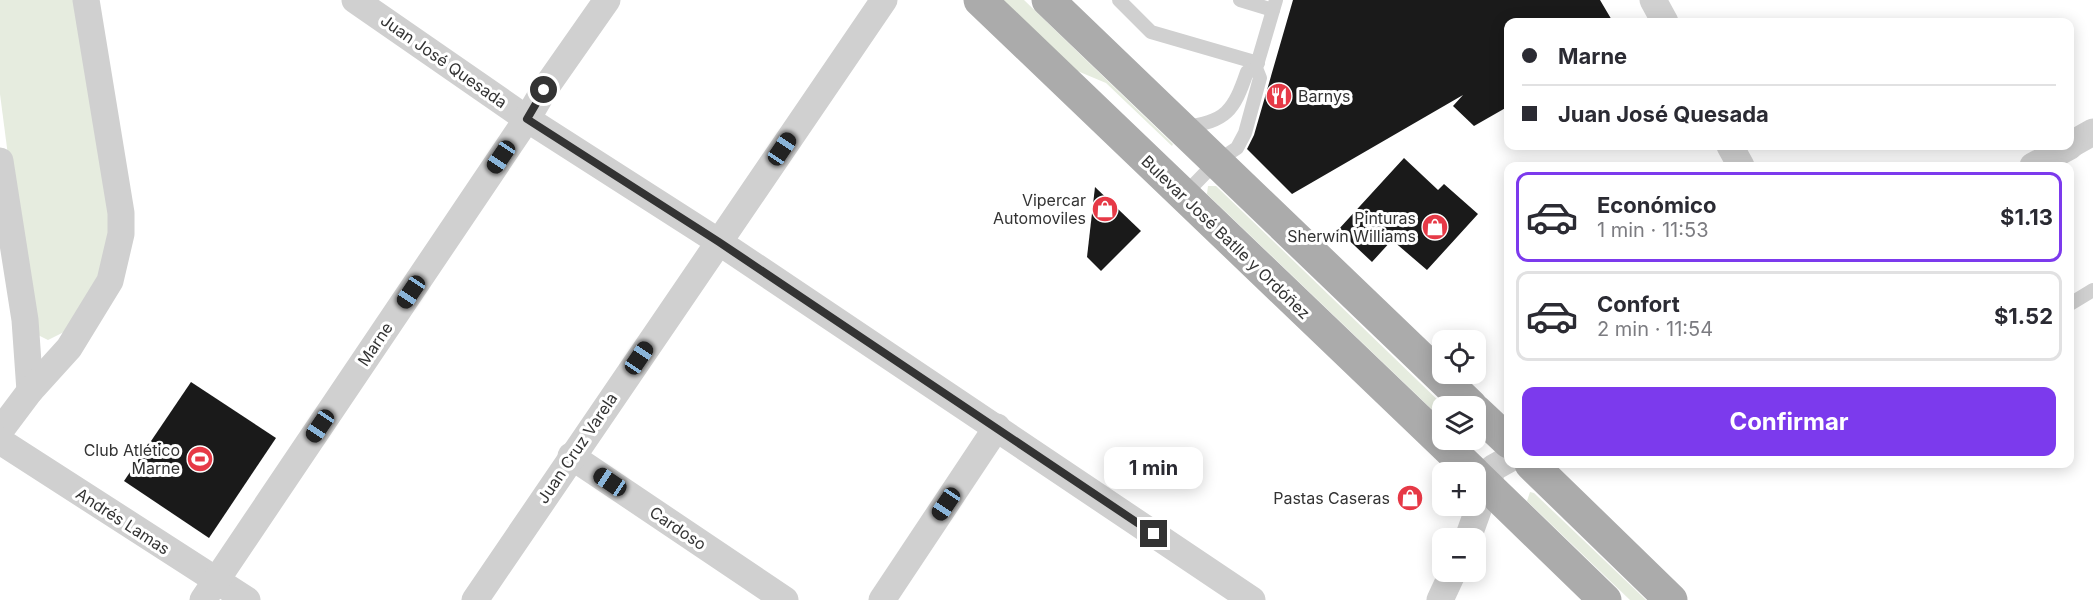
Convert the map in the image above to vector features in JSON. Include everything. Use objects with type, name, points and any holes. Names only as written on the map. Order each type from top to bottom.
[{"type":"main road","name":"Bulevar José Batlle y Ordóñez","points":[[980,0],[1462,462]]},
{"type":"main road","points":[[1048,0],[1461,396]]},
{"type":"main road","points":[[1486,420],[1504,437]]},
{"type":"main road","points":[[1535,468],[1671,600]]},
{"type":"main road","name":"Bulevar José Batlle y Ordóñez","points":[[1486,485],[1605,600]]},
{"type":"street","points":[[0,431],[30,391],[69,348],[110,281],[121,234],[121,213],[86,0]]},
{"type":"street","name":"Juan José Quesada","points":[[355,0],[527,119],[719,242],[1252,600]]},
{"type":"street","name":"Marne","points":[[210,590],[527,119],[544,90],[607,0]]},
{"type":"street","name":"Juan Cruz Varela","points":[[475,600],[884,0]]},
{"type":"street","points":[[1653,0],[1663,18]]},
{"type":"street","points":[[2074,144],[2093,132]]},
{"type":"street","points":[[2040,162],[2063,150]]},
{"type":"street","points":[[0,161],[25,320],[30,391]]},
{"type":"street","points":[[882,600],[997,427]]},
{"type":"street","name":"Andrés Lamas","points":[[0,441],[210,590],[247,600]]},
{"type":"street","name":"Cardoso","points":[[571,456],[785,600]]},
{"type":"street","points":[[1486,472],[1504,462]]},
{"type":"street","points":[[1440,600],[1448,582]]},
{"type":"lane","points":[[1119,0],[1151,32],[1257,65]]},
{"type":"lane","points":[[1182,196],[1216,162],[1237,148],[1245,133],[1260,78],[1257,65],[1275,5],[1240,0]]},
{"type":"lane","points":[[1182,127],[1198,126],[1223,117],[1234,105],[1247,72],[1257,65]]},
{"type":"lane","points":[[2074,301],[2093,290]]},
{"type":"shaded area","points":[[0,0],[73,0],[111,215],[109,265],[68,330],[48,340],[36,334],[30,325],[0,94]]},
{"type":"shaded area","points":[[1003,0],[1024,0],[1173,144],[1172,146],[1106,83],[1075,70]]},
{"type":"shaded area","points":[[1208,186],[1216,186],[1434,396],[1432,409],[1207,194]]},
{"type":"shaded area","points":[[1530,492],[1534,493],[1646,600],[1630,600],[1527,501]]},
{"type":"building","points":[[1293,0],[1600,0],[1611,18],[1504,18],[1504,109],[1474,126],[1453,106],[1463,95],[1292,194],[1247,149],[1254,135]]},
{"type":"building","points":[[1404,158],[1438,190],[1444,184],[1478,214],[1427,270],[1392,240],[1372,262],[1338,230]]},
{"type":"building","name":"Vipercar Automoviles","points":[[1095,187],[1141,231],[1101,271],[1087,257]]},
{"type":"building","name":"Club Atlético Marne","points":[[191,382],[276,438],[209,538],[124,481]]},
{"type":"place","name":"Barnys","points":[[1279,96]]},
{"type":"place","name":"Vipercar Automoviles","points":[[1105,209]]},
{"type":"place","name":"Pinturas Sherwin Williams","points":[[1435,227]]},
{"type":"place","name":"Club Atlético Marne","points":[[200,459]]},
{"type":"place","name":"Pastas Caseras","points":[[1410,498]]},
{"type":"route","points":[[544,90],[527,119],[719,242],[1154,534]]}]
